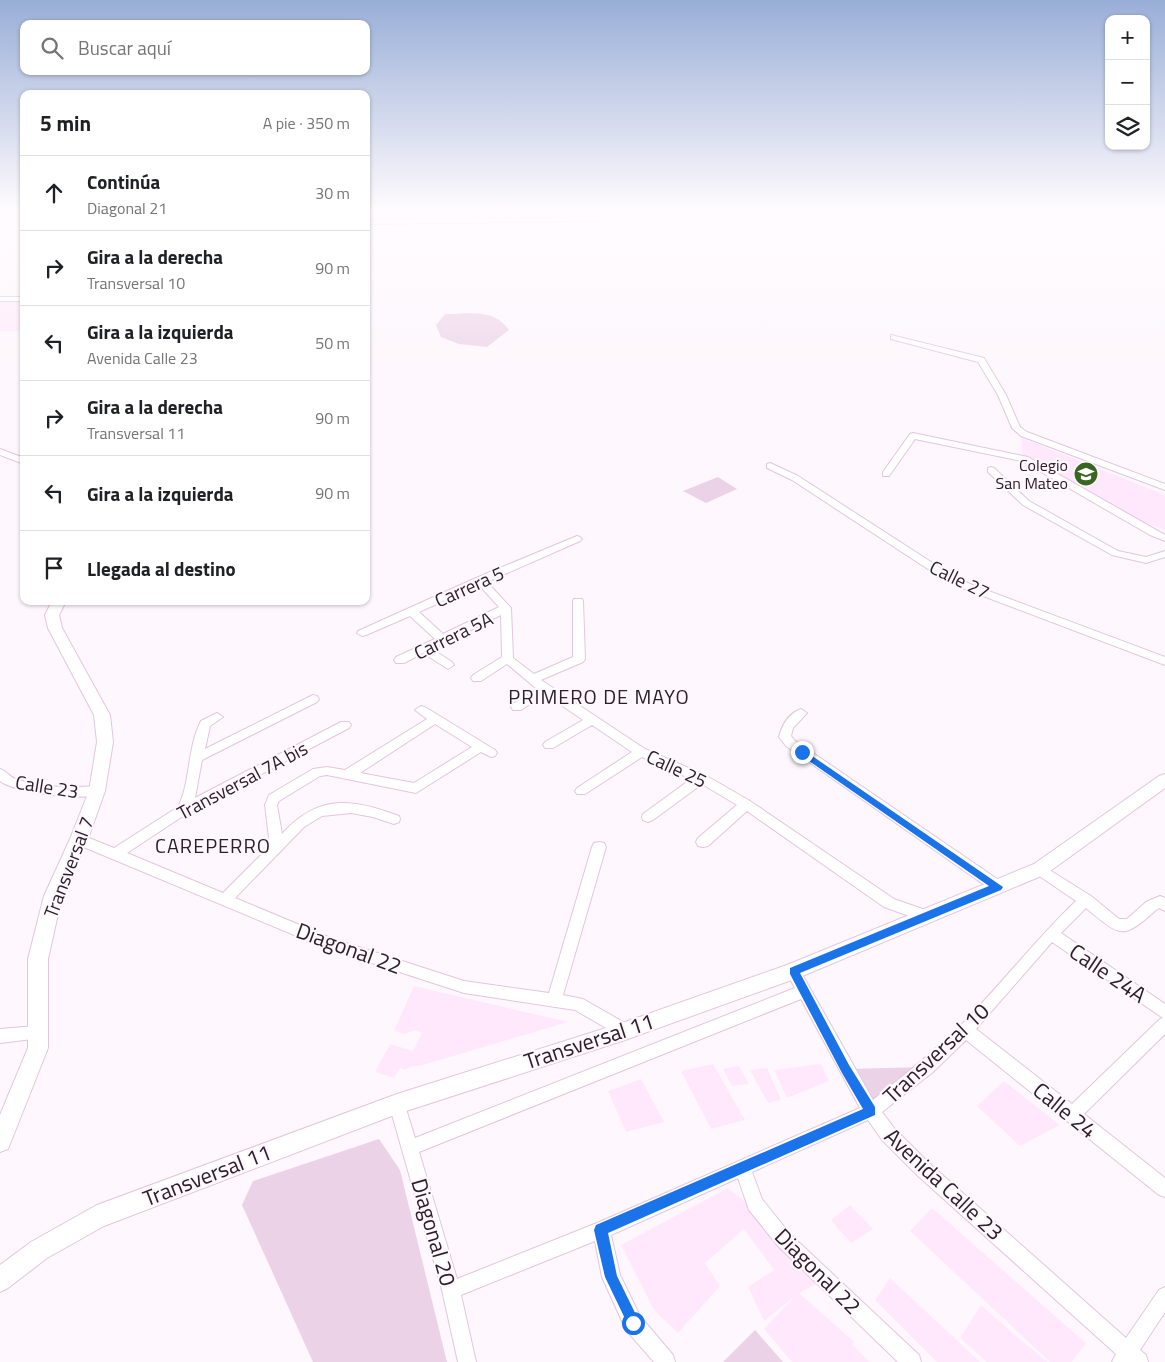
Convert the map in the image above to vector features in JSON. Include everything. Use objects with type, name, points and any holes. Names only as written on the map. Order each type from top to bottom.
[{"type":"street","points":[[0,299],[20,299]]},
{"type":"street","points":[[894,337],[981,360],[1002,396],[1016,428],[1024,434],[1165,487]]},
{"type":"street","points":[[886,474],[913,436],[1004,453],[1032,462],[1153,533],[1165,538]]},
{"type":"street","points":[[0,452],[20,460]]},
{"type":"street","name":"Calle 27","points":[[770,466],[795,478],[941,573],[966,586],[1165,661]]},
{"type":"street","points":[[991,470],[1026,503],[1115,553],[1146,560],[1165,554]]},
{"type":"street","name":"Carrera 5","points":[[362,634],[480,580],[577,540]]},
{"type":"street","points":[[477,678],[508,659],[506,608],[480,580]]},
{"type":"street","points":[[534,679],[579,659],[578,601]]},
{"type":"street","name":"Transversal 7","points":[[0,1141],[38,1048],[36,1033],[38,959],[53,896],[79,839],[97,791],[105,742],[102,715],[56,628],[52,615],[57,605]]},
{"type":"street","name":"Carrera 5A","points":[[400,660],[506,608]]},
{"type":"street","points":[[411,612],[443,640]]},
{"type":"street","points":[[425,649],[448,665]]},
{"type":"street","name":"Calle 25","points":[[508,659],[545,689],[593,718],[641,752],[701,778],[746,804],[889,903],[926,916]]},
{"type":"street","points":[[517,708],[545,689]]},
{"type":"street","name":"Transversal 7A bis","points":[[196,758],[314,698]]},
{"type":"street","points":[[277,847],[271,805],[273,798],[317,772],[347,775],[416,788],[486,750],[421,710]]},
{"type":"street","points":[[800,713],[785,730],[785,737],[790,743],[998,887]]},
{"type":"street","points":[[182,811],[189,798],[196,758],[205,724],[217,717]]},
{"type":"street","points":[[549,745],[593,718]]},
{"type":"street","points":[[347,775],[435,719]]},
{"type":"street","name":"Transversal 7A bis","points":[[115,854],[182,811],[345,725]]},
{"type":"street","points":[[581,791],[641,752]]},
{"type":"street","name":"Calle 23","points":[[0,773],[8,781],[45,789],[80,793],[97,791]]},
{"type":"street","points":[[648,817],[701,778]]},
{"type":"street","name":"Transversal 11","points":[[0,1280],[39,1250],[97,1217],[397,1104],[625,1031],[793,971],[998,887],[1040,869],[1127,806],[1161,786]]},
{"type":"street","points":[[703,842],[746,804]]},
{"type":"street","points":[[225,900],[307,818],[325,809],[349,807],[376,812],[394,819]]},
{"type":"street","name":"Diagonal 22","points":[[79,839],[328,943],[464,987],[578,1004],[625,1031]]},
{"type":"street","points":[[554,1000],[599,847]]},
{"type":"street","points":[[1040,869],[1086,900],[1114,923],[1122,926],[1131,924],[1151,906],[1160,902],[1165,905]]},
{"type":"street","name":"Transversal 10","points":[[451,1290],[601,1230],[871,1111],[927,1067],[966,1030],[1051,934],[1086,900]]},
{"type":"street","name":"Calle 24A","points":[[1051,934],[1165,1012]]},
{"type":"street","name":"Avenida Calle 23","points":[[793,971],[846,1069],[871,1111],[888,1134],[923,1169],[1129,1359]]},
{"type":"street","points":[[410,1148],[805,991]]},
{"type":"street","points":[[1072,1115],[1165,1024]]},
{"type":"street","name":"Calle 24","points":[[966,1030],[1165,1189]]},
{"type":"street","points":[[0,1036],[36,1033]]},
{"type":"street","name":"Diagonal 20","points":[[397,1104],[451,1290],[467,1362]]},
{"type":"street","name":"Diagonal 22","points":[[742,1167],[755,1204],[784,1240],[912,1362]]},
{"type":"street","points":[[601,1230],[611,1277],[633,1323],[666,1362]]},
{"type":"street","points":[[1129,1359],[1165,1296]]},
{"type":"shaded area","points":[[0,302],[20,302],[20,331],[0,331]]},
{"type":"shaded area","points":[[471,313],[488,315],[503,323],[509,330],[487,347],[459,344],[441,337],[436,325],[445,314]]},
{"type":"shaded area","name":"Colegio San Mateo","points":[[1022,438],[1165,495],[1165,530],[1140,521],[1022,454]]},
{"type":"shaded area","points":[[718,477],[737,489],[706,503],[683,491]]},
{"type":"shaded area","points":[[414,986],[568,1022],[419,1066],[412,1066],[405,1070],[400,1068],[394,1078],[375,1072],[390,1044],[413,1051],[422,1033],[414,1030],[405,1034],[394,1031]]},
{"type":"shaded area","points":[[713,1064],[745,1120],[711,1129],[681,1071]]},
{"type":"shaded area","points":[[821,1064],[829,1081],[787,1098],[774,1070]]},
{"type":"shaded area","points":[[739,1066],[749,1084],[732,1086],[723,1069]]},
{"type":"shaded area","points":[[927,1067],[871,1111],[846,1069]]},
{"type":"shaded area","points":[[767,1068],[781,1100],[768,1103],[750,1070]]},
{"type":"shaded area","points":[[641,1079],[664,1122],[626,1132],[608,1091]]},
{"type":"shaded area","points":[[1004,1081],[1060,1125],[1020,1146],[977,1106]]},
{"type":"shaded area","points":[[379,1139],[400,1170],[447,1362],[313,1362],[242,1205],[253,1181]]},
{"type":"shaded area","points":[[728,1188],[761,1215],[825,1279],[799,1293],[854,1342],[852,1344],[869,1362],[792,1362],[764,1329],[794,1297],[764,1321],[748,1287],[774,1270],[744,1229],[705,1263],[720,1286],[678,1333],[654,1310],[621,1245]]},
{"type":"shaded area","points":[[850,1205],[873,1229],[851,1243],[831,1220]]},
{"type":"shaded area","points":[[932,1208],[1086,1343],[1072,1362],[1050,1362],[910,1231]]},
{"type":"shaded area","points":[[890,1278],[980,1362],[937,1362],[875,1300]]},
{"type":"shaded area","points":[[981,1305],[1048,1362],[987,1362],[960,1338]]},
{"type":"shaded area","points":[[755,1330],[783,1362],[723,1362]]},
{"type":"place","name":"Colegio San Mateo","points":[[1086,474]]},
{"type":"district","name":"PRIMERO DE MAYO","points":[[599,696]]},
{"type":"district","name":"CAREPERRO","points":[[213,845]]},
{"type":"route","points":[[633,1323],[611,1277],[601,1230],[871,1111],[793,971],[998,887],[802,752]]}]
